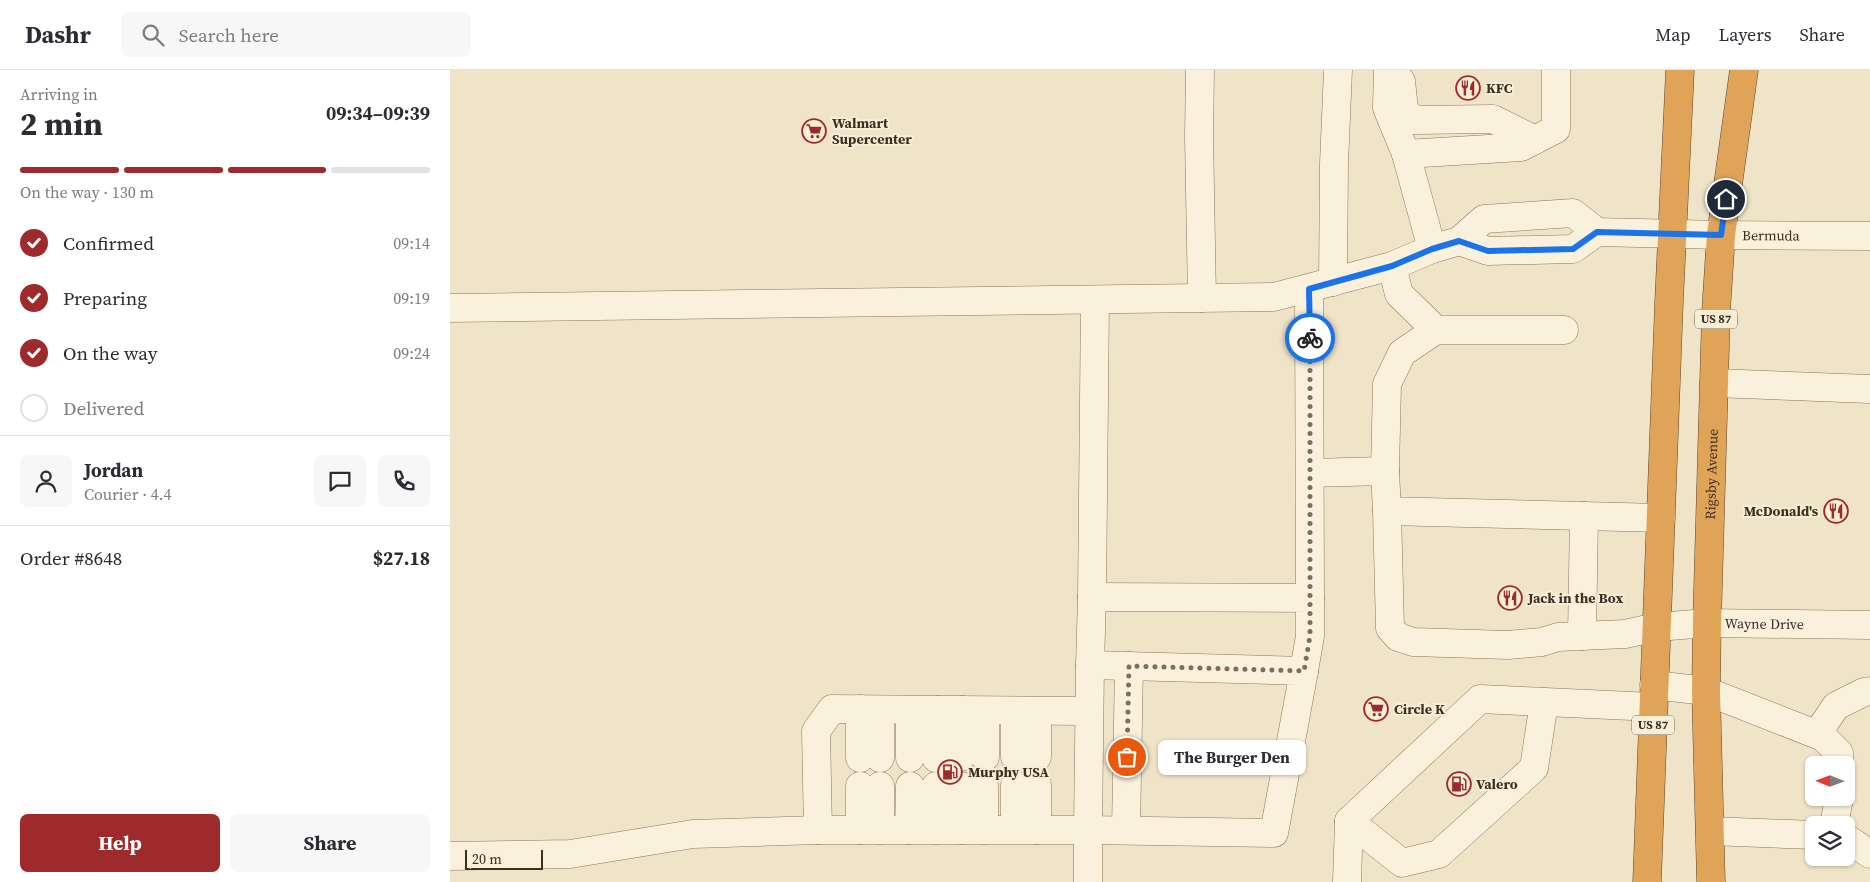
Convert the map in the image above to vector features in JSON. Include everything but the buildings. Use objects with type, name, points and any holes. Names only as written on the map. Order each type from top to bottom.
[{"type":"highway","name":"US 87","points":[[1647,882],[1680,70]]},
{"type":"highway","name":"Rigsby Avenue","points":[[1715,876],[1710,831],[1706,691],[1714,383],[1721,235],[1744,70]]},
{"type":"highway","points":[[1626,882],[1648,840]]},
{"type":"street","points":[[1200,70],[1199,136],[1202,298]]},
{"type":"street","points":[[450,856],[570,854],[693,834],[818,830],[1274,832],[1310,636],[1310,473],[1321,285],[1334,164],[1338,70]]},
{"type":"street","points":[[450,308],[1274,297],[1392,266],[1432,249],[1406,154],[1387,108],[1388,70]]},
{"type":"street","points":[[1401,70],[1404,110],[1414,120],[1493,119],[1535,140]]},
{"type":"street","points":[[1406,154],[1521,147],[1556,129],[1556,70]]},
{"type":"street","name":"Bermuda","points":[[1432,249],[1459,241],[1484,219],[1573,213],[1597,232],[1870,236]]},
{"type":"street","points":[[1392,266],[1399,294],[1436,330],[1564,330]]},
{"type":"street","points":[[1088,882],[1095,300]]},
{"type":"street","name":"Wayne Drive","points":[[1436,330],[1402,353],[1387,384],[1385,471],[1390,628],[1398,637],[1414,642],[1508,645],[1542,642],[1558,637],[1625,634],[1657,627],[1707,623],[1870,625]]},
{"type":"street","points":[[1714,383],[1870,389]]},
{"type":"street","points":[[1310,473],[1385,471]]},
{"type":"street","points":[[1387,511],[1661,518]]},
{"type":"street","points":[[1582,636],[1584,516]]},
{"type":"street","points":[[1092,597],[1310,598]]},
{"type":"street","points":[[1090,665],[1304,671]]},
{"type":"street","points":[[1126,830],[1129,666]]},
{"type":"street","points":[[1347,882],[1349,821],[1480,699],[1544,702],[1706,691],[1823,736],[1839,752],[1839,756]]},
{"type":"street","points":[[1817,734],[1836,706],[1864,692],[1870,691]]},
{"type":"street","points":[[1349,821],[1402,863],[1439,854],[1534,768],[1544,702]]},
{"type":"street","points":[[818,830],[816,731],[832,709],[1089,711]]},
{"type":"street","points":[[870,709],[870,758]]},
{"type":"street","points":[[910,710],[948,758]]},
{"type":"street","points":[[948,758],[961,710]]},
{"type":"street","points":[[948,758],[961,710]]},
{"type":"street","points":[[1026,711],[1026,757]]},
{"type":"street","points":[[1026,785],[1026,830]]},
{"type":"street","points":[[870,786],[870,830]]},
{"type":"street","points":[[910,786],[948,830]]},
{"type":"street","points":[[948,830],[961,786],[948,830]]},
{"type":"street","points":[[1710,831],[1805,835]]},
{"type":"street","points":[[1855,844],[1870,854]]},
{"type":"way so far","points":[[1127,757],[1129,666],[1304,671],[1310,636],[1310,338]]},
{"type":"place","name":"KFC","points":[[1468,88]]},
{"type":"place","name":"Walmart Supercenter","points":[[814,131]]},
{"type":"place","name":"McDonald's","points":[[1836,511]]},
{"type":"place","name":"Jack in the Box","points":[[1510,598]]},
{"type":"place","name":"Circle K","points":[[1376,709]]},
{"type":"place","name":"The Burger Den","points":[[1127,757]]},
{"type":"place","name":"Murphy USA","points":[[950,772]]},
{"type":"place","name":"Valero","points":[[1459,784]]},
{"type":"route","points":[[1310,338],[1309,289],[1392,266],[1432,249],[1459,241],[1488,251],[1573,249],[1597,232],[1721,235],[1726,199]]}]
